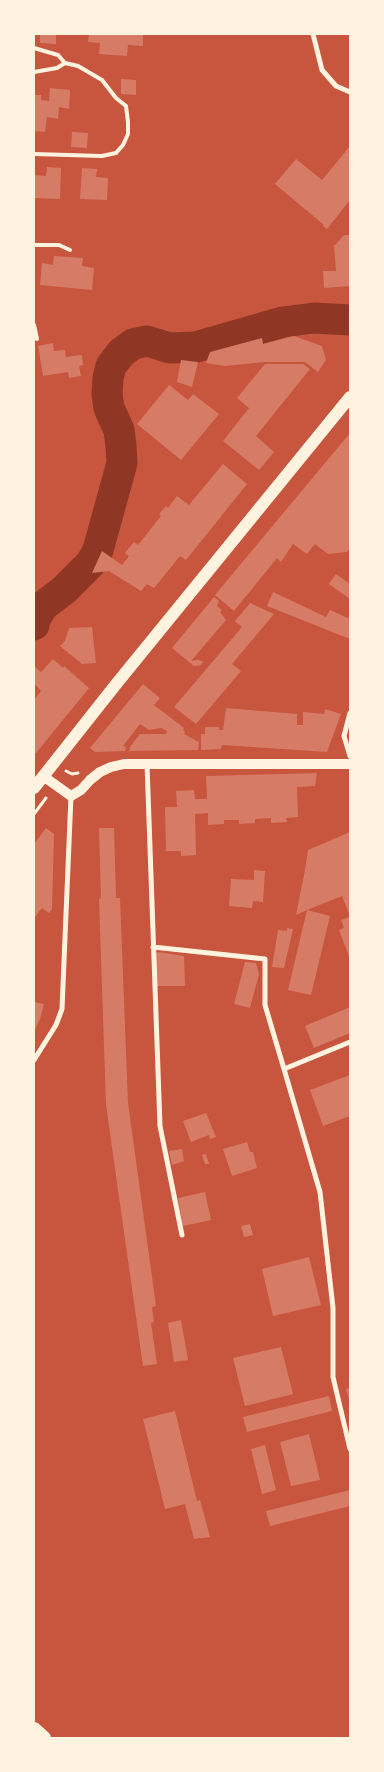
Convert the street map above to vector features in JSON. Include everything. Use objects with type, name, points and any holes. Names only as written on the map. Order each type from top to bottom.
[{"type":"highway","points":[[34,1729],[44,1738]]},
{"type":"main road","points":[[34,788],[116,683],[350,397]]},
{"type":"main road","points":[[43,776],[70,796],[81,790],[100,772],[124,764],[350,764]]},
{"type":"street","points":[[313,34],[322,70],[336,86],[350,92]]},
{"type":"street","points":[[350,713],[344,736],[350,756]]},
{"type":"street","points":[[146,764],[160,1126],[182,1235]]},
{"type":"street","points":[[34,1060],[56,1025],[62,1009],[70,796]]},
{"type":"street","points":[[152,947],[265,959],[265,1005],[320,1192],[334,1308],[333,1377],[350,1449]]},
{"type":"street","points":[[284,1069],[350,1042]]},
{"type":"lane","points":[[34,48],[58,56],[65,64]]},
{"type":"lane","points":[[34,72],[57,68],[65,64],[78,66],[102,80],[116,98],[126,106],[128,122],[128,134],[123,145],[116,153],[102,156],[34,154]]},
{"type":"lane","points":[[34,245],[59,245],[70,250]]},
{"type":"lane","points":[[34,325],[37,339]]},
{"type":"building","points":[[40,34],[56,34],[56,44],[40,43]]},
{"type":"building","points":[[89,34],[143,34],[143,46],[128,45],[127,56],[99,54],[100,43],[88,42]]},
{"type":"building","points":[[121,79],[136,80],[136,95],[121,94]]},
{"type":"building","points":[[50,88],[70,90],[69,109],[59,107],[58,119],[47,117],[45,132],[34,131],[34,95],[41,95],[41,100],[49,101]]},
{"type":"building","points":[[72,132],[88,133],[87,148],[71,147]]},
{"type":"building","points":[[350,146],[350,200],[327,229],[275,184],[296,159],[322,180]]},
{"type":"building","points":[[47,167],[61,168],[60,199],[34,198],[34,175],[46,176]]},
{"type":"building","points":[[82,168],[97,169],[96,177],[108,178],[107,200],[80,199]]},
{"type":"building","points":[[344,235],[350,235],[350,286],[324,288],[323,271],[336,271],[334,246]]},
{"type":"building","points":[[54,256],[83,258],[82,266],[94,268],[92,290],[40,285],[42,263],[53,265]]},
{"type":"building","points":[[294,336],[322,346],[326,360],[318,372],[305,362],[265,362],[225,366],[206,363],[210,352],[262,338],[263,344]]},
{"type":"building","points":[[53,343],[54,351],[65,350],[66,357],[82,355],[83,365],[79,366],[81,376],[69,378],[68,372],[43,376],[38,346]]},
{"type":"building","points":[[181,360],[198,362],[192,387],[177,382]]},
{"type":"building","points":[[265,364],[303,364],[310,369],[256,436],[274,452],[259,470],[223,441],[249,408],[237,398]]},
{"type":"building","points":[[169,385],[188,400],[193,394],[219,414],[181,460],[137,424]]},
{"type":"building","points":[[350,433],[350,548],[347,552],[328,554],[315,544],[307,554],[293,544],[281,562],[277,558],[234,611],[215,595]]},
{"type":"building","points":[[223,464],[247,484],[186,560],[180,556],[154,588],[147,584],[141,591],[109,571],[92,573],[102,551],[122,565],[129,556],[125,553],[134,542],[138,545],[161,516],[159,514],[166,506],[168,508],[177,496],[189,505]]},
{"type":"building","points":[[336,574],[350,584],[350,599],[329,584]]},
{"type":"building","points":[[273,592],[326,617],[330,610],[350,619],[350,639],[267,606]]},
{"type":"building","points":[[214,597],[219,601],[217,606],[222,610],[220,612],[226,620],[191,661],[198,660],[203,662],[201,665],[194,666],[172,648]]},
{"type":"building","points":[[250,603],[274,614],[232,664],[241,671],[196,724],[174,707],[242,627],[235,621]]},
{"type":"building","points":[[92,627],[96,663],[82,664],[60,646],[65,641],[69,628]]},
{"type":"building","points":[[53,659],[89,688],[36,753],[34,752],[34,700],[41,691],[34,683],[34,666],[41,672]]},
{"type":"building","points":[[143,684],[160,698],[154,705],[184,728],[184,734],[199,742],[198,750],[129,751],[140,734],[166,734],[167,731],[161,728],[149,730],[140,724],[123,746],[126,747],[125,751],[95,752],[90,748]]},
{"type":"building","points":[[226,708],[297,714],[297,725],[303,725],[303,712],[324,714],[325,709],[341,714],[327,752],[222,745],[221,749],[201,750],[201,734],[205,734],[205,727],[219,727],[219,730],[223,730]]},
{"type":"building","points":[[317,773],[315,786],[297,787],[298,817],[286,818],[287,822],[271,823],[271,818],[255,819],[255,823],[239,824],[239,820],[224,820],[224,824],[208,825],[208,813],[195,814],[196,855],[181,856],[181,851],[166,851],[165,807],[177,807],[176,791],[194,790],[195,799],[207,799],[206,776]]},
{"type":"building","points":[[46,828],[54,834],[52,909],[49,913],[42,908],[34,918],[34,844]]},
{"type":"building","points":[[99,828],[114,828],[116,898],[120,898],[128,1103],[156,1306],[152,1307],[154,1322],[151,1323],[157,1364],[143,1366],[106,1105],[99,899],[101,898]]},
{"type":"building","points":[[350,832],[350,916],[342,896],[296,915],[308,850]]},
{"type":"building","points":[[254,870],[265,871],[263,902],[253,901],[252,908],[229,906],[231,879],[254,880]]},
{"type":"building","points":[[307,910],[330,916],[311,995],[288,990]]},
{"type":"building","points":[[350,917],[350,959],[339,930],[344,928],[341,920]]},
{"type":"building","points":[[287,928],[293,929],[284,968],[272,967],[278,930],[287,931]]},
{"type":"building","points":[[158,952],[184,956],[185,986],[157,986],[155,954]]},
{"type":"building","points":[[245,962],[256,963],[259,974],[250,1008],[234,1004]]},
{"type":"building","points":[[34,1002],[44,1004],[34,1031]]},
{"type":"building","points":[[350,1007],[350,1033],[314,1048],[305,1026]]},
{"type":"building","points":[[350,1075],[350,1116],[323,1126],[310,1090]]},
{"type":"building","points":[[206,1113],[216,1137],[210,1139],[209,1135],[191,1142],[183,1121]]},
{"type":"building","points":[[247,1142],[250,1152],[253,1152],[257,1168],[232,1176],[223,1149]]},
{"type":"building","points":[[182,1149],[184,1161],[172,1165],[169,1151]]},
{"type":"building","points":[[206,1154],[209,1164],[205,1164],[202,1155]]},
{"type":"building","points":[[205,1192],[211,1220],[183,1226],[178,1198]]},
{"type":"building","points":[[250,1224],[253,1235],[244,1237],[241,1226]]},
{"type":"building","points":[[309,1257],[321,1305],[273,1316],[262,1269]]},
{"type":"building","points":[[181,1320],[188,1360],[174,1362],[168,1323]]},
{"type":"building","points":[[281,1347],[293,1394],[245,1406],[233,1358]]},
{"type":"building","points":[[350,1388],[350,1402],[346,1389]]},
{"type":"building","points":[[329,1396],[332,1411],[247,1432],[243,1417]]},
{"type":"building","points":[[175,1411],[197,1501],[200,1500],[210,1537],[194,1539],[185,1504],[165,1509],[143,1419]]},
{"type":"building","points":[[309,1434],[320,1480],[291,1486],[280,1442]]},
{"type":"building","points":[[265,1445],[276,1490],[262,1494],[251,1449]]},
{"type":"building","points":[[350,1490],[350,1506],[270,1526],[266,1511]]},
{"type":"waterway","points":[[34,625],[35,619],[43,606],[64,590],[91,563],[98,550],[122,463],[119,430],[109,408],[107,394],[111,366],[121,353],[133,344],[147,341],[170,348],[196,347],[283,322],[314,318],[350,320]]}]
